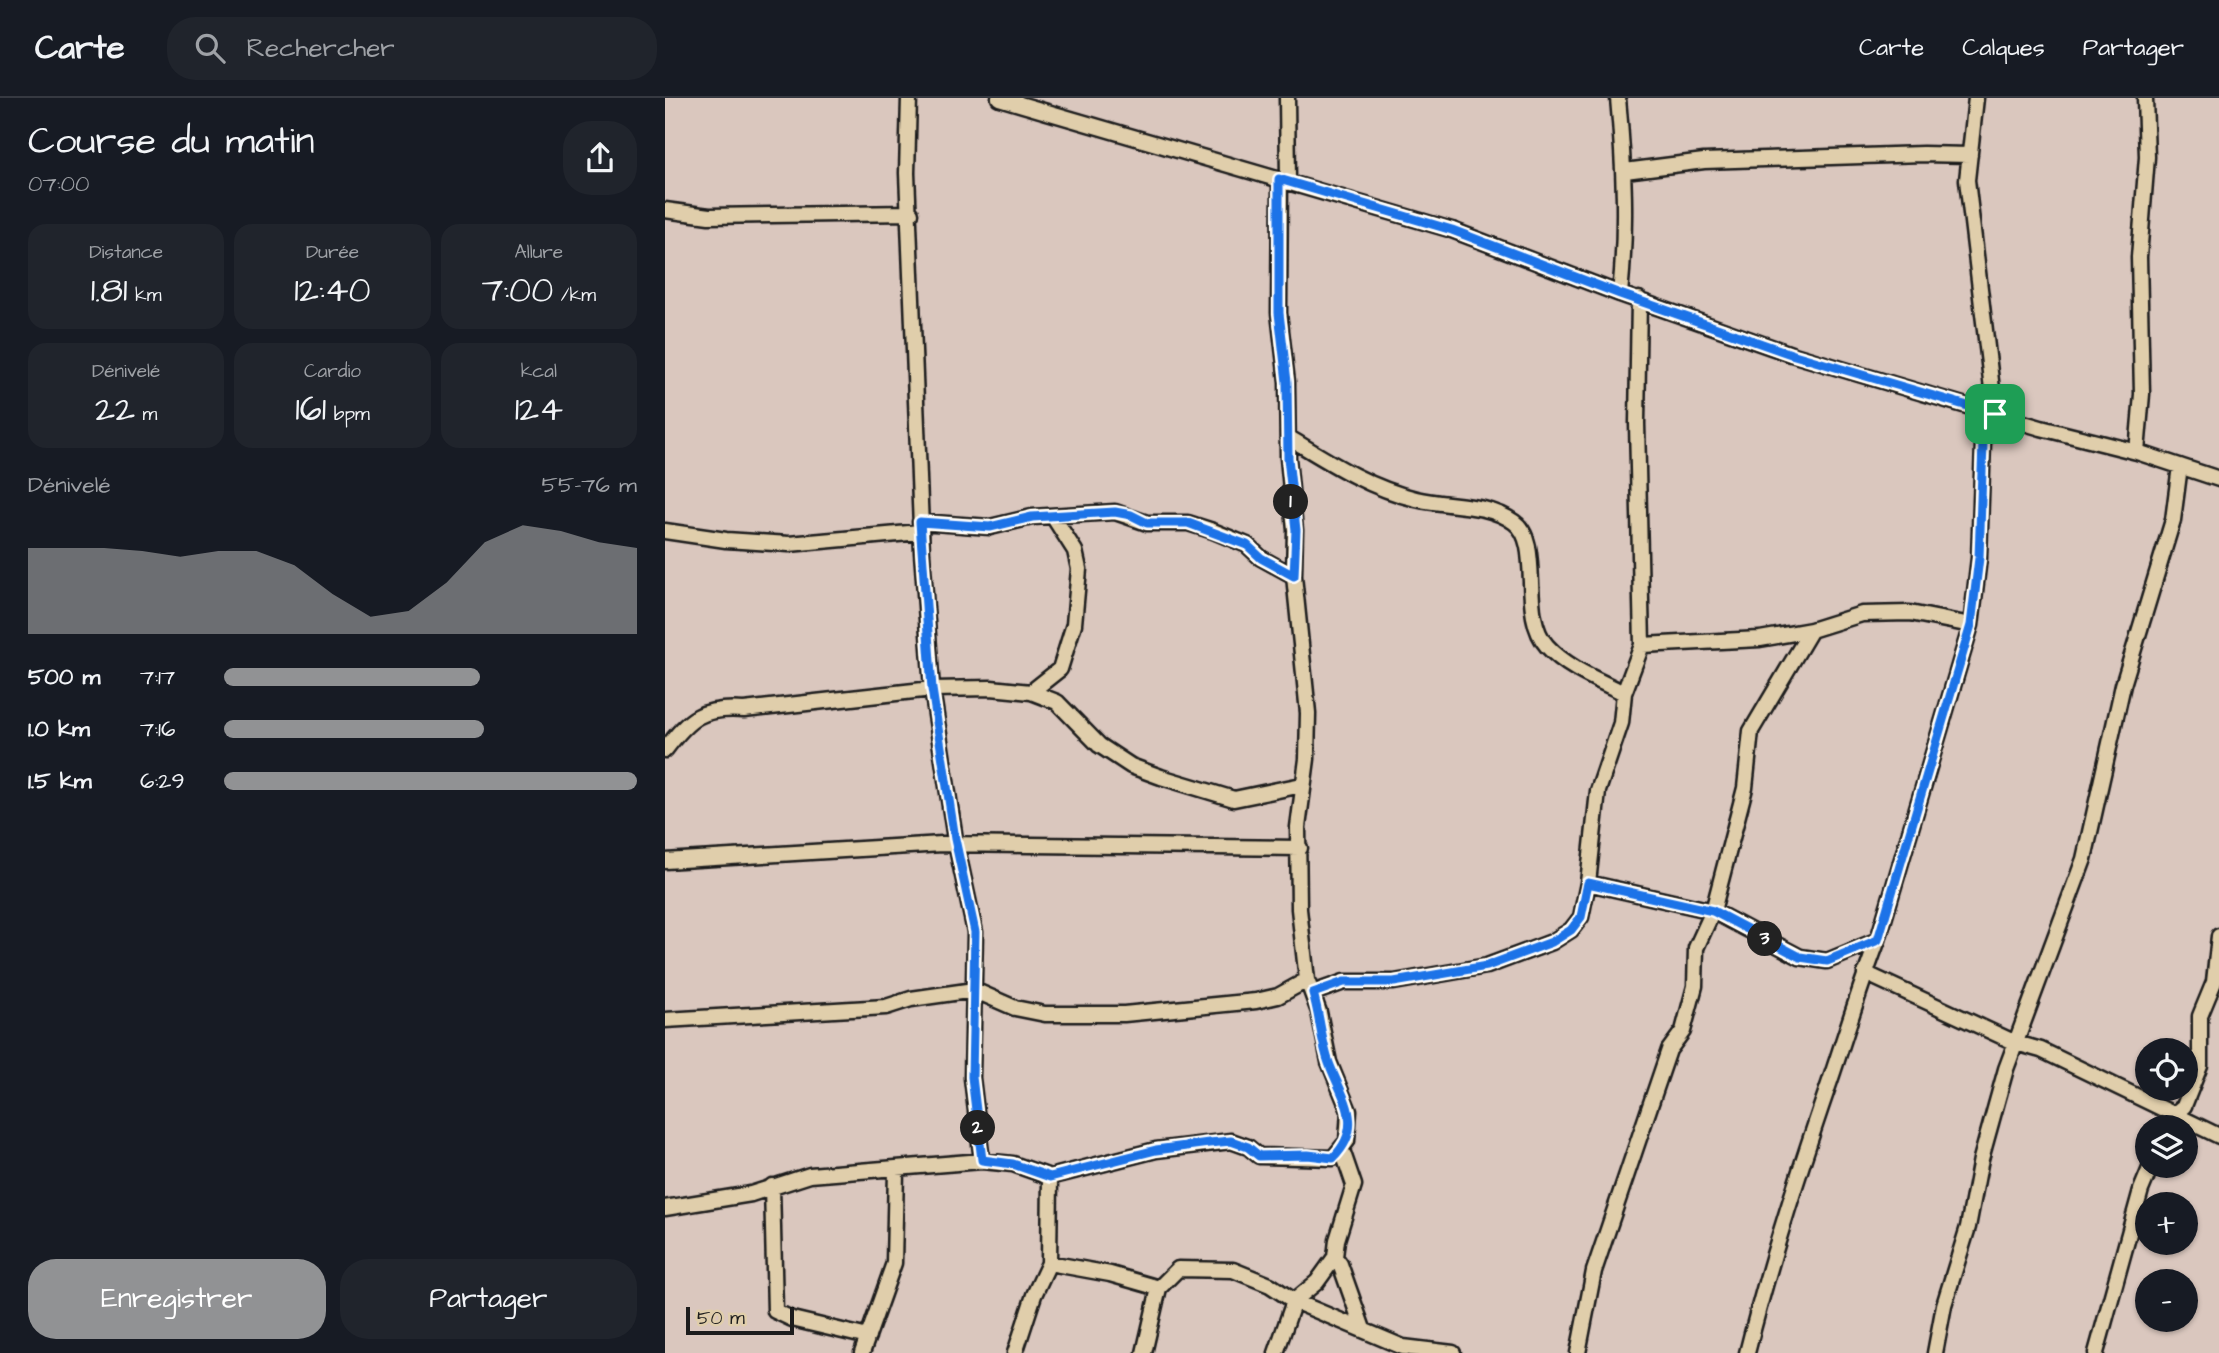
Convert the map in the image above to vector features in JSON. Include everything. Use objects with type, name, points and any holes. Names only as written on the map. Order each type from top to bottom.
[{"type":"street","points":[[909,98],[907,173],[911,212],[920,527],[932,689],[956,845],[975,932],[972,1077],[982,1160]]},
{"type":"street","points":[[999,98],[1452,230],[1620,294],[1791,354],[1995,414],[2137,452],[2219,479]]},
{"type":"street","points":[[665,1208],[751,1194],[810,1175],[896,1170],[982,1160],[1013,1164],[1050,1177],[1156,1150],[1209,1143],[1231,1141],[1248,1147],[1259,1156],[1276,1158],[1308,1155],[1333,1158],[1342,1150],[1349,1129],[1349,1111],[1329,1062],[1310,987],[1299,909],[1302,785],[1307,759],[1307,682],[1294,576],[1296,530],[1277,268],[1287,98]]},
{"type":"street","points":[[1618,98],[1625,171],[1625,249],[1620,294]]},
{"type":"street","points":[[1747,1353],[1762,1294],[1878,940],[1971,625],[1979,558],[1983,443],[1986,427],[1995,414],[1966,180],[1976,98]]},
{"type":"street","points":[[2137,452],[2141,394],[2139,277],[2147,156],[2145,98]]},
{"type":"street","points":[[1625,171],[1705,161],[1970,155]]},
{"type":"street","points":[[665,210],[709,216],[911,212]]},
{"type":"street","points":[[665,1020],[886,1007],[911,999],[974,990],[1015,1008],[1045,1014],[1114,1015],[1256,1000],[1344,982],[1394,982],[1487,966],[1552,942],[1571,930],[1581,917],[1588,883],[1598,790],[1622,723],[1624,693],[1642,645],[1637,422],[1639,299]]},
{"type":"street","points":[[1288,437],[1361,480],[1416,499],[1498,513],[1517,524],[1530,556],[1531,612],[1546,645],[1578,671],[1624,693]]},
{"type":"street","points":[[1935,1353],[1944,1305],[1968,1227],[1981,1159],[2005,1069],[2084,859],[2123,685],[2172,520],[2180,466]]},
{"type":"street","points":[[665,531],[726,540],[789,544],[920,527],[990,527],[1032,517],[1053,518],[1115,512],[1131,515],[1147,523],[1188,523],[1247,545],[1261,558],[1294,576]]},
{"type":"street","points":[[1031,692],[1060,669],[1074,624],[1079,569],[1075,551],[1053,518]]},
{"type":"street","points":[[1642,645],[1760,639],[1811,630],[1862,614],[1910,613],[1971,625]]},
{"type":"street","points":[[1578,1353],[1594,1271],[1669,1050],[1683,1031],[1695,986],[1696,948],[1713,911],[1745,788],[1751,731],[1811,630]]},
{"type":"street","points":[[665,750],[701,713],[716,708],[744,710],[932,689],[991,688],[1031,692],[1057,702],[1099,745],[1131,766],[1161,777],[1234,799],[1302,785]]},
{"type":"street","points":[[665,861],[956,845],[1300,848]]},
{"type":"street","points":[[1588,883],[1713,911],[1800,957],[1827,961],[1878,940]]},
{"type":"street","points":[[2176,1115],[2184,1106],[2200,1066],[2200,1016],[2214,982],[2219,936]]},
{"type":"street","points":[[1865,973],[2016,1042],[2041,1050],[2159,1115]]},
{"type":"street","points":[[2198,1130],[2219,1136]]},
{"type":"street","points":[[1276,1353],[1294,1301],[1317,1282],[1335,1257],[1337,1240],[1354,1185],[1342,1150]]},
{"type":"street","points":[[862,1353],[894,1263],[896,1170]]},
{"type":"street","points":[[1015,1353],[1034,1295],[1049,1263],[1050,1177]]},
{"type":"street","points":[[2098,1351],[2146,1178]]},
{"type":"street","points":[[772,1186],[775,1311],[792,1320],[868,1337]]},
{"type":"street","points":[[1335,1257],[1340,1264],[1363,1329]]},
{"type":"street","points":[[1049,1263],[1110,1274],[1160,1288]]},
{"type":"street","points":[[1144,1353],[1160,1288],[1178,1269],[1233,1270],[1270,1285],[1294,1301],[1363,1329],[1404,1350],[1453,1353]]},
{"type":"route","points":[[1279,179],[1452,230],[1620,294],[1791,354],[1995,414],[1986,427],[1983,443],[1981,531],[1971,625],[1878,940],[1827,961],[1800,957],[1713,911],[1588,883],[1581,917],[1571,930],[1552,942],[1487,966],[1394,982],[1344,982],[1313,993],[1329,1062],[1344,1093],[1349,1111],[1347,1141],[1333,1158],[1308,1155],[1276,1158],[1259,1156],[1248,1147],[1231,1141],[1156,1150],[1050,1177],[1013,1164],[982,1160],[972,1077],[975,932],[955,839],[932,689],[920,522],[990,527],[1032,517],[1095,516],[1115,512],[1131,515],[1140,522],[1188,523],[1213,531],[1247,545],[1261,558],[1294,576],[1296,530],[1288,458],[1287,382],[1279,313],[1279,179]]}]
